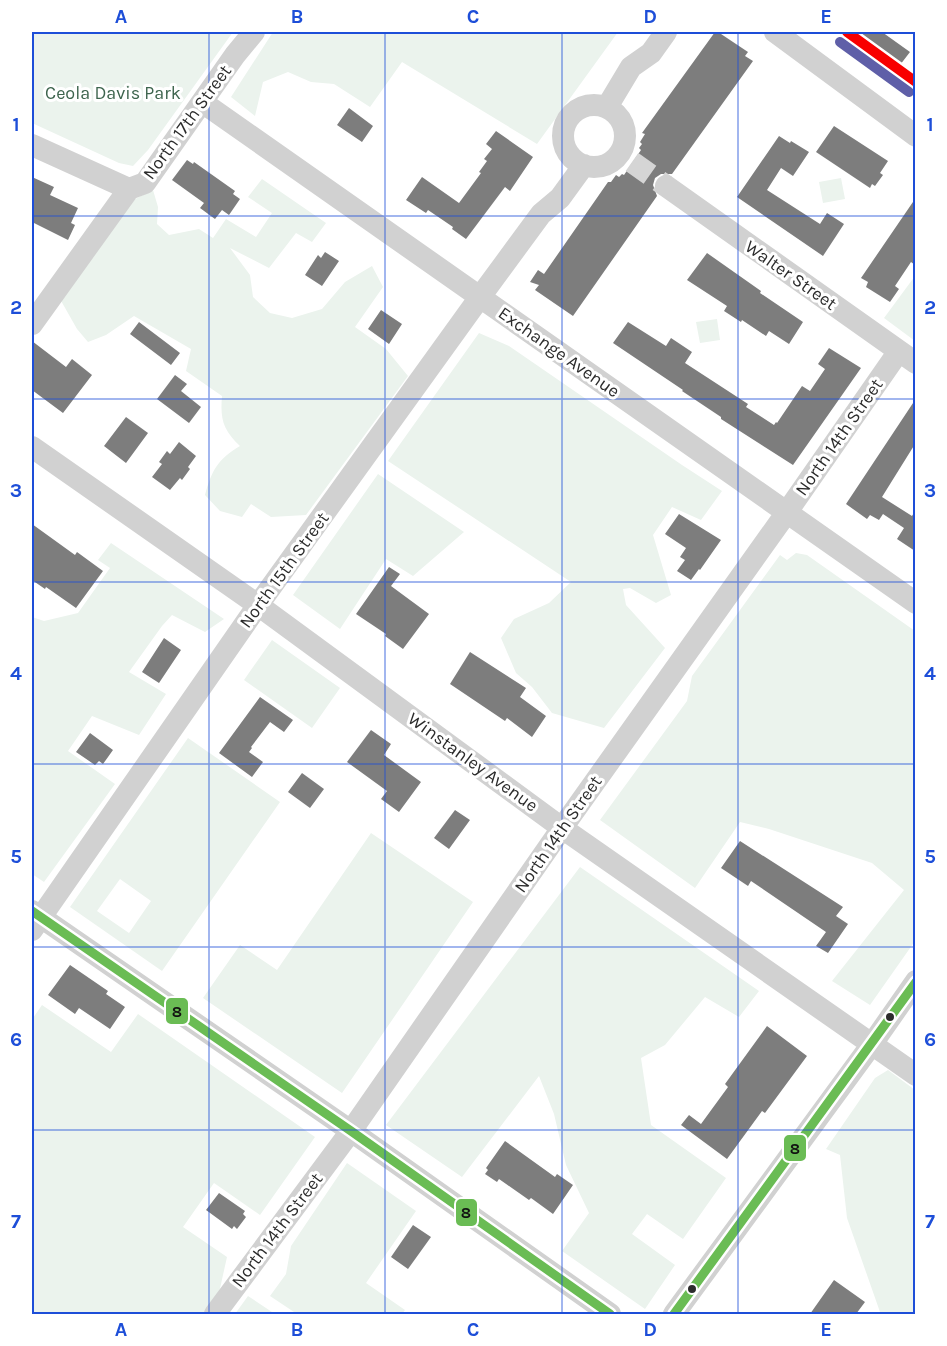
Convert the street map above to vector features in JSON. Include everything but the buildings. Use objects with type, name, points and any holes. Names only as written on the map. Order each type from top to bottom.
[{"type":"street","name":"North 17th Street","points":[[32,324],[129,189],[145,183],[254,32]]},
{"type":"street","points":[[612,111],[631,67],[651,53],[666,32]]},
{"type":"street","points":[[774,32],[915,136]]},
{"type":"street","name":"Exchange Avenue","points":[[202,102],[915,603]]},
{"type":"street","points":[[591,105],[612,111],[623,123],[626,158],[598,167],[577,161],[563,137],[567,120],[577,109],[591,105]]},
{"type":"street","points":[[32,145],[129,189]]},
{"type":"street","name":"North 15th Street","points":[[34,920],[541,214],[548,195],[577,161]]},
{"type":"street","name":"Walter Street","points":[[666,186],[907,357]]},
{"type":"street","name":"North 14th Street","points":[[215,1314],[351,1131],[562,828],[787,512],[907,357]]},
{"type":"street","name":"Winstanley Avenue","points":[[32,447],[258,605],[562,828],[915,1075]]},
{"type":"street","points":[[34,920],[351,1131],[609,1314]]},
{"type":"street","points":[[674,1314],[872,1044],[915,981]]},
{"type":"green space","name":"Ceola Davis Park","points":[[32,32],[233,32],[148,150],[133,166],[119,163],[32,123]]},
{"type":"green space","points":[[273,32],[618,32],[537,144],[402,62],[370,107],[334,84],[311,82],[288,72],[263,82],[255,116],[231,97]]},
{"type":"green space","points":[[841,178],[845,199],[823,203],[819,182]]},
{"type":"green space","points":[[262,179],[326,223],[312,242],[296,233],[269,268],[230,248],[250,275],[253,297],[270,313],[292,318],[322,309],[345,282],[372,266],[383,287],[355,327],[386,349],[408,376],[306,515],[271,517],[251,504],[242,517],[220,511],[205,495],[216,466],[240,446],[224,424],[222,396],[186,371],[191,349],[134,316],[106,335],[88,342],[77,329],[60,299],[133,200],[153,190],[158,207],[157,224],[169,235],[199,229],[213,238],[226,219],[256,237],[272,213],[248,197]]},
{"type":"green space","points":[[916,276],[915,341],[884,318]]},
{"type":"green space","points":[[717,319],[720,340],[700,343],[696,322]]},
{"type":"green space","points":[[479,333],[509,346],[722,491],[701,520],[672,507],[653,535],[671,595],[656,603],[630,588],[623,589],[626,605],[665,648],[604,728],[552,713],[532,687],[516,673],[501,638],[514,619],[549,603],[571,582],[388,461]]},
{"type":"green space","points":[[378,474],[464,532],[413,576],[386,559],[340,629],[293,595]]},
{"type":"green space","points":[[111,543],[224,619],[205,632],[172,615],[129,672],[166,694],[139,735],[92,716],[68,751],[115,784],[44,882],[32,874],[32,617],[44,621],[78,613],[110,568],[98,560]]},
{"type":"green space","points":[[796,553],[807,555],[915,631],[915,941],[870,1005],[832,981],[904,890],[872,863],[769,829],[740,822],[695,888],[600,820],[687,701],[692,676],[780,555],[787,560]]},
{"type":"green space","points":[[272,640],[340,688],[312,728],[244,680]]},
{"type":"green space","points":[[188,738],[280,802],[162,971],[70,907]],"holes":[[[120,879],[151,901],[129,933],[97,911]]]},
{"type":"green space","points":[[371,833],[473,902],[342,1093],[203,998],[240,945],[277,970]]},
{"type":"green space","points":[[580,867],[759,991],[739,1017],[705,997],[665,1045],[641,1058],[651,1125],[726,1178],[683,1239],[647,1214],[632,1234],[675,1265],[645,1309],[562,1251],[589,1213],[566,1165],[554,1114],[539,1076],[462,1177],[386,1125]]},
{"type":"green space","points":[[42,1005],[111,1052],[138,1014],[315,1137],[260,1215],[214,1183],[183,1227],[227,1257],[219,1293],[203,1314],[32,1314],[32,1017]]},
{"type":"green space","points":[[888,1070],[915,1090],[915,1314],[882,1314],[880,1312],[847,1218],[840,1155],[826,1149],[875,1078]]},
{"type":"green space","points":[[347,1163],[416,1211],[366,1283],[405,1310],[402,1314],[297,1314],[270,1296],[286,1274],[291,1246]]},
{"type":"green space","points":[[248,1296],[275,1314],[235,1314]]},
{"type":"tunnel","points":[[632,162],[666,186]]},
{"type":"transit line","points":[[847,32],[916,82]]},
{"type":"transit line","name":"B","points":[[840,42],[909,92]]},
{"type":"transit line","name":"8","points":[[32,911],[351,1131],[610,1314]]},
{"type":"transit line","name":"8","points":[[674,1314],[916,982]]}]
